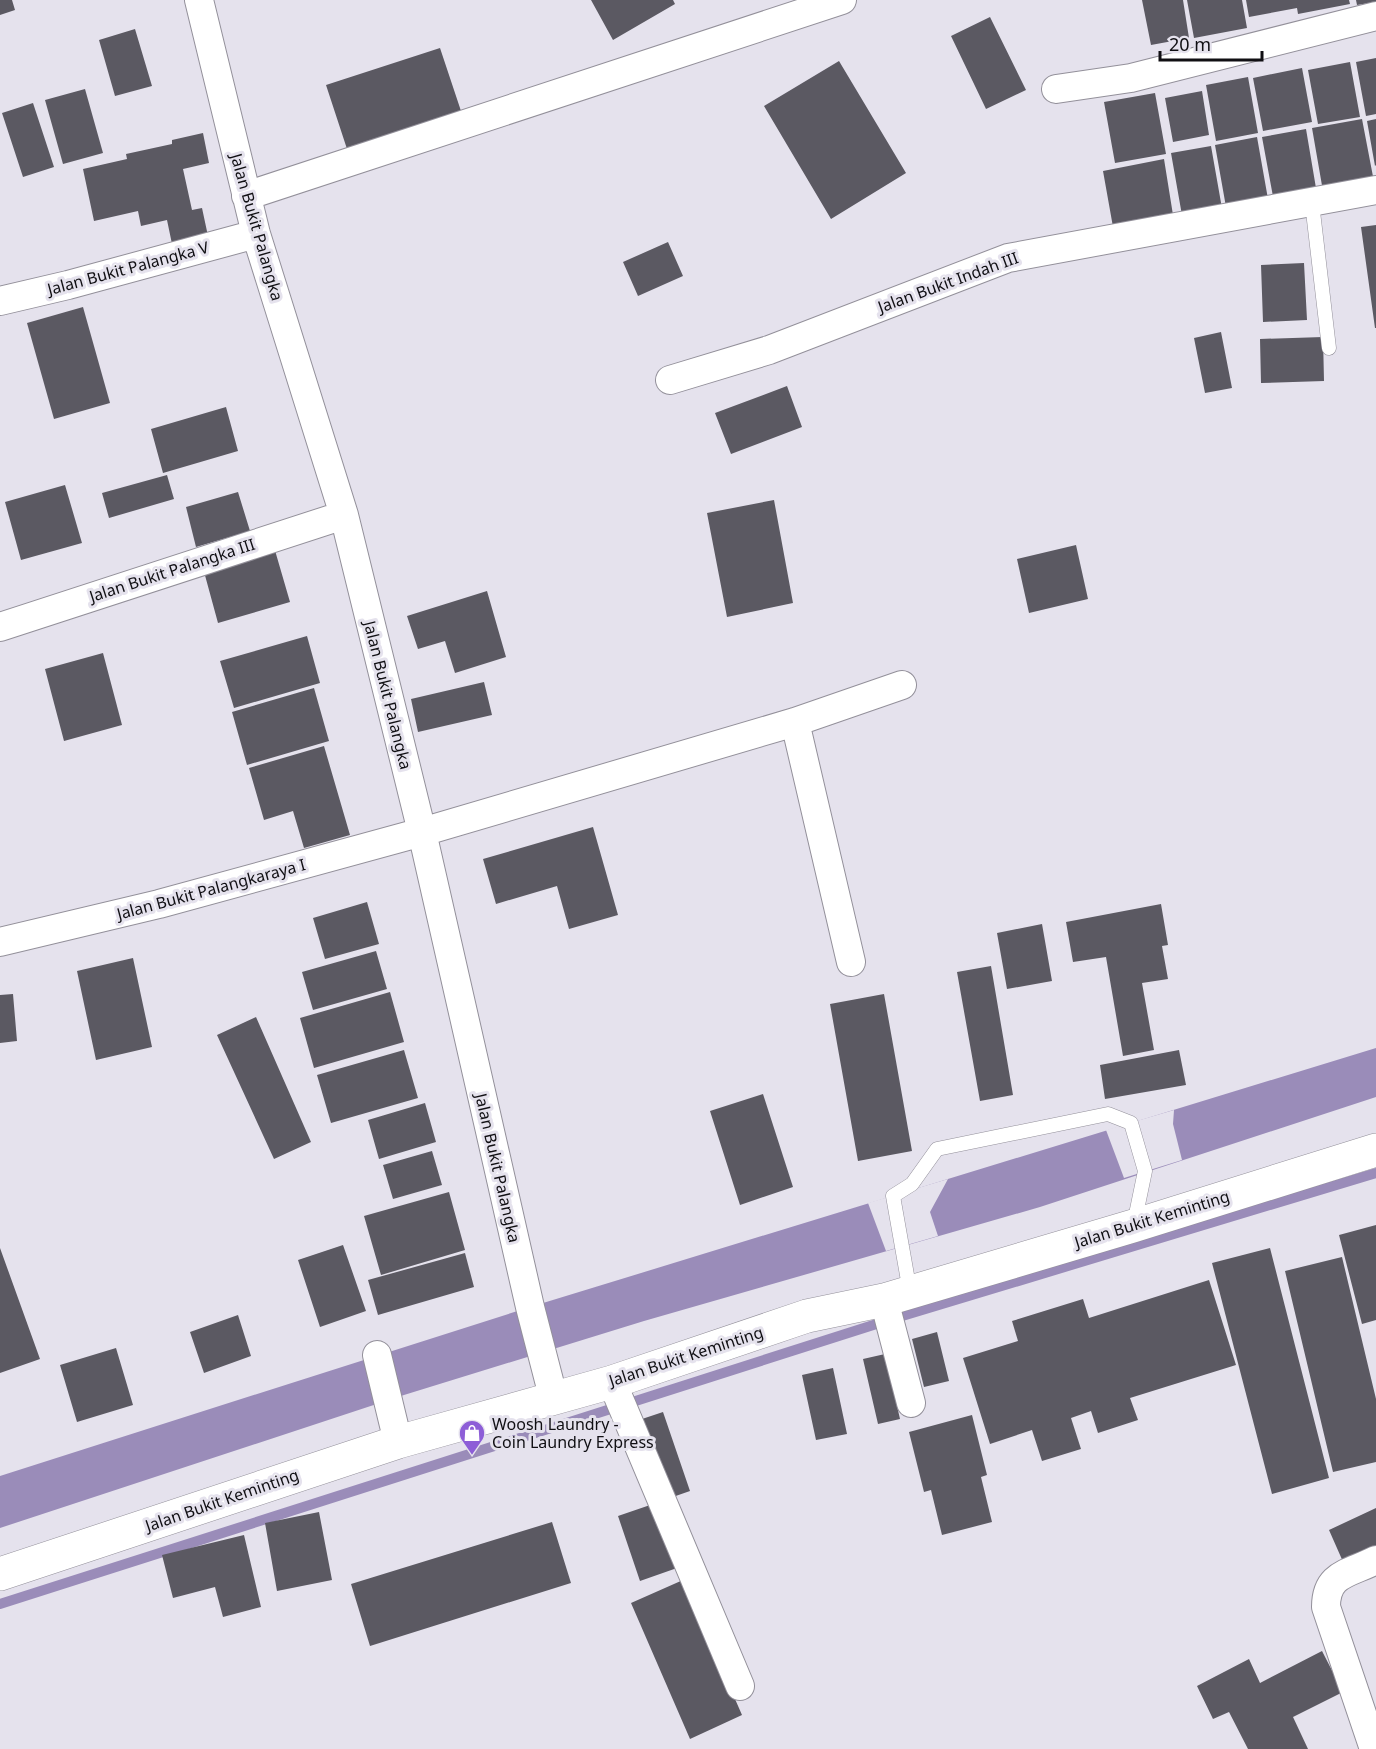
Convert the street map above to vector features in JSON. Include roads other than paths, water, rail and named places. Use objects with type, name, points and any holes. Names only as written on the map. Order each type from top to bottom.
[{"type":"main road","name":"Jalan Bukit Keminting","points":[[0,1574],[398,1442],[553,1396],[612,1382],[807,1316],[897,1296],[1133,1226],[1376,1150]]},
{"type":"street","name":"Jalan Bukit Palangka","points":[[199,0],[256,234],[344,515],[422,832],[530,1307],[544,1353],[553,1396]]},
{"type":"street","points":[[246,196],[825,3]]},
{"type":"street","points":[[1056,89],[1131,78],[1376,16]]},
{"type":"street","name":"Jalan Bukit Indah III","points":[[670,380],[769,350],[1008,258],[1376,190]]},
{"type":"street","name":"Jalan Bukit Palangka V","points":[[0,301],[256,234]]},
{"type":"street","name":"Jalan Bukit Palangka III","points":[[0,627],[344,515]]},
{"type":"street","name":"Jalan Bukit Palangkaraya I","points":[[0,942],[159,904],[422,832],[795,722],[902,685]]},
{"type":"street","points":[[795,722],[851,962]]},
{"type":"street","points":[[897,1296],[912,1403]]},
{"type":"street","points":[[377,1355],[398,1442]]},
{"type":"street","points":[[612,1382],[740,1686]]},
{"type":"street","points":[[1374,1749],[1326,1607],[1326,1591],[1332,1581],[1376,1560]]},
{"type":"lane","points":[[1311,203],[1329,348]]},
{"type":"lane","points":[[897,1296],[903,1246],[893,1196],[912,1184],[937,1149],[1108,1114],[1131,1123],[1145,1171],[1133,1226]]},
{"type":"waterway","points":[[0,1604],[889,1320],[1376,1173]]},
{"type":"place","name":"Woosh Laundry - Coin Laundry Express","points":[[472,1456]]}]
